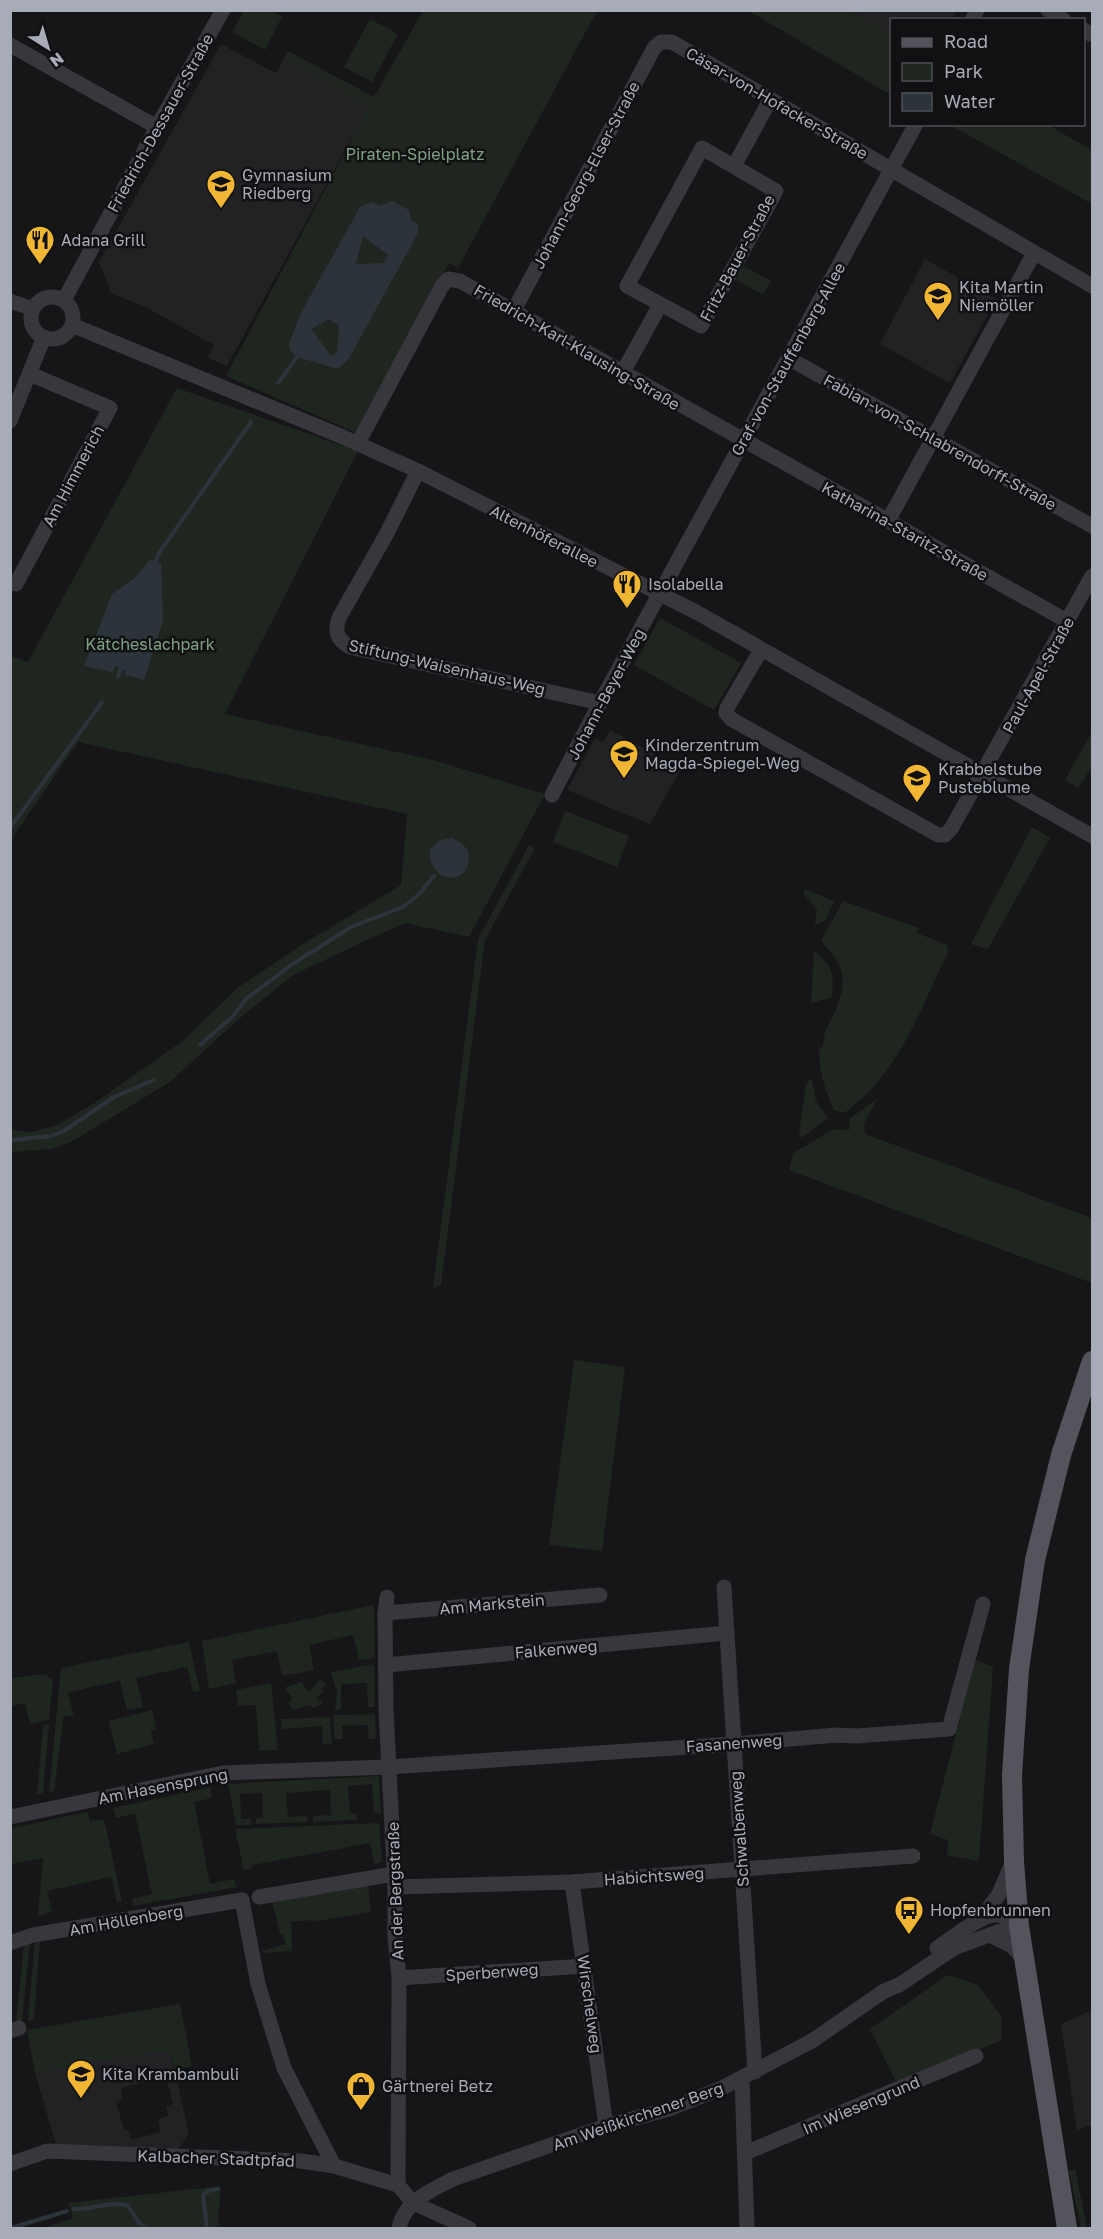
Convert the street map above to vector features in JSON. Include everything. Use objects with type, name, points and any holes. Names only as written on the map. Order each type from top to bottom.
[{"type":"main road","name":"Am Weißkirchener Berg","points":[[1019,1926],[1014,1861],[1012,1775],[1019,1669],[1035,1560],[1061,1455],[1092,1361]]},
{"type":"main road","points":[[1019,1926],[1066,2229]]},
{"type":"street","name":"Friedrich-Dessauer-Straße","points":[[64,300],[223,10]]},
{"type":"street","points":[[1048,10],[1061,18]]},
{"type":"street","name":"Cäsar-von-Hofacker-Straße","points":[[661,42],[672,42],[1092,286]]},
{"type":"street","name":"Johann-Georg-Elser-Straße","points":[[514,310],[654,48],[661,42]]},
{"type":"street","points":[[11,47],[157,127]]},
{"type":"street","points":[[734,166],[770,100]]},
{"type":"street","name":"Graf-von-Stauffenberg-Allee","points":[[661,595],[915,126]]},
{"type":"street","name":"Fritz-Bauer-Straße","points":[[702,148],[776,191],[701,326],[660,305],[627,286],[702,148]]},
{"type":"street","points":[[888,521],[1034,253]]},
{"type":"street","name":"Friedrich-Karl-Klausing-Straße","points":[[358,443],[442,286],[448,279],[460,281],[514,310],[743,441]]},
{"type":"street","points":[[55,297],[64,300],[72,310],[72,325],[59,338],[44,337],[36,331],[33,325],[31,319],[33,309],[43,298],[55,297]]},
{"type":"street","points":[[10,301],[33,309]]},
{"type":"street","points":[[622,372],[660,305]]},
{"type":"street","name":"Altenhöferallee","points":[[72,325],[358,443],[418,471],[661,595],[1092,836]]},
{"type":"street","points":[[10,421],[44,337]]},
{"type":"street","name":"Fabian-von-Schlabrendorff-Straße","points":[[788,358],[1092,526]]},
{"type":"street","name":"Am Himmerich","points":[[10,582],[16,584],[110,408],[30,374]]},
{"type":"street","name":"Katharina-Staritz-Straße","points":[[743,441],[1068,621]]},
{"type":"street","name":"Stiftung-Waisenhaus-Weg","points":[[418,471],[386,535],[340,616],[336,627],[337,635],[342,642],[360,650],[600,703]]},
{"type":"street","name":"Paul-Apel-Straße","points":[[761,650],[726,713],[731,719],[938,835],[945,835],[951,829],[1092,576]]},
{"type":"street","name":"Johann-Beyer-Weg","points":[[552,795],[600,703],[661,595]]},
{"type":"street","name":"Schwalbenweg","points":[[724,1587],[742,1869],[748,2075],[745,2153],[747,2229]]},
{"type":"street","name":"Am Markstein","points":[[385,1613],[600,1595]]},
{"type":"street","name":"An der Bergstraße","points":[[387,1597],[385,1613],[388,1767],[395,1936],[399,1978],[398,2185]]},
{"type":"street","name":"Fasanenweg","points":[[388,1767],[836,1735],[857,1736],[949,1730],[983,1604]]},
{"type":"street","name":"Falkenweg","points":[[386,1665],[727,1633]]},
{"type":"street","name":"Am Hasensprung","points":[[10,1817],[223,1773],[388,1767]]},
{"type":"street","name":"Habichtsweg","points":[[394,1881],[572,1882],[913,1856]]},
{"type":"street","name":"Am Weißkirchener Berg","points":[[884,1991],[895,1977],[981,1919],[999,1894],[1014,1861]]},
{"type":"street","points":[[259,1897],[394,1881]]},
{"type":"street","name":"Wirschelweg","points":[[572,1882],[606,2126]]},
{"type":"street","name":"Am Höllenberg","points":[[10,1943],[33,1935],[242,1900],[258,1984],[284,2068],[334,2166]]},
{"type":"street","points":[[981,1919],[994,1914],[1019,1926]]},
{"type":"street","name":"Am Weißkirchener Berg","points":[[413,2203],[429,2190],[453,2179],[606,2126],[669,2109],[748,2075],[812,2041],[884,1991],[899,1985],[954,1948],[1019,1926]]},
{"type":"street","points":[[990,1935],[1012,1946],[1023,1958]]},
{"type":"street","name":"Sperberweg","points":[[399,1978],[585,1966]]},
{"type":"street","name":"Im Wiesengrund","points":[[745,2153],[976,2056]]},
{"type":"street","name":"Kalbacher Stadtpfad","points":[[10,2164],[47,2151],[301,2161],[334,2166],[398,2185]]},
{"type":"street","points":[[398,2185],[413,2203],[469,2229]]},
{"type":"street","points":[[399,2229],[401,2220],[413,2203]]},
{"type":"shaded area","points":[[846,11],[957,11],[953,18],[890,18],[890,33]]},
{"type":"shaded area","name":"Gymnasium Riedberg","points":[[221,44],[276,73],[284,58],[369,107],[227,366],[208,358],[214,345],[145,307],[111,293],[99,262]]},
{"type":"shaded area","name":"Kita Martin Niemöller","points":[[925,259],[996,299],[950,383],[880,344]]},
{"type":"shaded area","name":"Kinderzentrum Magda-Spiegel-Weg","points":[[610,730],[681,769],[650,824],[567,790],[595,738],[603,742]]},
{"type":"shaded area","points":[[1092,2010],[1092,2125],[1077,2130],[1061,2024]]},
{"type":"shaded area","name":"Kita Krambambuli","points":[[170,2050],[189,2134],[177,2151],[57,2148],[35,2073],[75,2064]],"holes":[[[166,2076],[173,2104],[166,2106],[168,2116],[158,2119],[161,2132],[131,2140],[128,2129],[124,2130],[116,2102],[123,2099],[121,2088]]]},
{"type":"green space","points":[[244,11],[271,11],[282,17],[265,50],[232,32]]},
{"type":"green space","name":"Piraten-Spielplatz","points":[[423,11],[597,11],[458,268],[449,263],[355,432],[226,376],[369,107],[284,58],[288,51],[374,97]]},
{"type":"green space","points":[[749,11],[846,11],[890,33],[890,94]]},
{"type":"green space","points":[[370,19],[398,34],[372,82],[344,67]]},
{"type":"green space","points":[[952,126],[1050,126],[1092,150],[1092,204]]},
{"type":"green space","points":[[743,266],[771,281],[763,295],[736,280]]},
{"type":"green space","name":"Kätcheslachpark","points":[[177,388],[358,451],[225,714],[433,760],[545,794],[469,937],[405,923],[365,941],[293,975],[234,1023],[170,1082],[71,1142],[52,1149],[11,1152],[11,1130],[31,1132],[55,1126],[93,1104],[184,1040],[236,989],[306,942],[401,885],[407,814],[78,742],[11,840],[11,656],[28,662]]},
{"type":"green space","points":[[660,618],[741,663],[714,710],[634,665]]},
{"type":"green space","points":[[1092,732],[1092,771],[1090,770],[1078,788],[1065,780]]},
{"type":"green space","points":[[565,811],[629,836],[617,867],[553,842]]},
{"type":"green space","points":[[1032,827],[1050,838],[988,949],[971,944]]},
{"type":"green space","points":[[529,845],[535,848],[485,940],[441,1285],[433,1288],[478,939]]},
{"type":"green space","points":[[805,889],[834,901],[825,921],[815,925],[817,910],[803,893]]},
{"type":"green space","points":[[843,901],[919,928],[917,933],[947,945],[948,952],[894,1061],[863,1098],[844,1113],[834,1110],[827,1095],[819,1056],[819,1048],[822,1048],[825,1036],[823,1036],[840,1000],[843,981],[838,963],[821,940]]},
{"type":"green space","points":[[814,951],[829,966],[833,989],[832,997],[811,1003]]},
{"type":"green space","points":[[809,1080],[812,1080],[816,1101],[828,1118],[802,1138],[799,1134],[806,1085]]},
{"type":"green space","points":[[877,1099],[864,1124],[865,1134],[1092,1218],[1092,1283],[789,1170],[793,1153],[832,1130],[850,1129],[849,1119]]},
{"type":"green space","points":[[574,1360],[625,1367],[602,1551],[549,1545]]},
{"type":"green space","points":[[374,1605],[375,1658],[359,1660],[353,1635],[309,1645],[314,1670],[282,1676],[277,1651],[232,1660],[236,1683],[209,1689],[202,1641]]},
{"type":"green space","points":[[189,1642],[200,1691],[193,1692],[187,1667],[136,1678],[143,1707],[127,1710],[120,1681],[68,1692],[74,1717],[64,1716],[54,1791],[49,1792],[61,1668]]},
{"type":"green space","points":[[975,1660],[993,1667],[979,1861],[947,1855],[948,1840],[930,1834]]},
{"type":"green space","points":[[374,1664],[375,1707],[368,1707],[367,1683],[341,1684],[341,1709],[335,1711],[337,1692],[331,1672]]},
{"type":"green space","points":[[45,1674],[53,1680],[49,1720],[30,1724],[25,1703],[11,1706],[11,1678]]},
{"type":"green space","points":[[320,1679],[326,1685],[321,1689],[324,1691],[316,1698],[323,1703],[313,1708],[310,1705],[293,1710],[288,1703],[291,1701],[291,1696],[286,1691],[286,1687],[302,1682],[307,1691],[311,1690]]},
{"type":"green space","points":[[271,1683],[278,1750],[259,1751],[256,1705],[238,1706],[236,1690]]},
{"type":"green space","points":[[152,1710],[156,1729],[151,1731],[154,1744],[117,1754],[109,1721]]},
{"type":"green space","points":[[375,1714],[376,1739],[369,1739],[368,1725],[342,1726],[343,1739],[334,1739],[334,1715]]},
{"type":"green space","points":[[330,1717],[332,1744],[323,1744],[322,1726],[282,1729],[281,1719]]},
{"type":"green space","points":[[49,1724],[43,1793],[37,1794],[43,1725]]},
{"type":"green space","points":[[379,1776],[381,1814],[374,1812],[372,1784],[348,1786],[350,1813],[355,1813],[358,1820],[313,1822],[313,1816],[331,1815],[330,1790],[286,1793],[288,1817],[307,1816],[307,1822],[256,1824],[256,1818],[263,1818],[262,1793],[240,1794],[241,1819],[251,1819],[251,1825],[236,1825],[228,1784]]},
{"type":"green space","points":[[210,1787],[212,1798],[194,1802],[210,1884],[234,1879],[237,1887],[133,1906],[132,1899],[152,1894],[135,1814],[116,1818],[113,1808]]},
{"type":"green space","points":[[88,1812],[90,1821],[104,1819],[122,1901],[117,1902],[111,1877],[47,1891],[52,1912],[38,1916],[43,1858],[11,1864],[11,1828]]},
{"type":"green space","points":[[379,1823],[382,1862],[374,1864],[370,1843],[252,1865],[252,1868],[244,1870],[235,1829]]},
{"type":"green space","points":[[368,1884],[371,1912],[311,1922],[310,1920],[291,1922],[292,1951],[263,1953],[262,1951],[286,1944],[283,1934],[280,1934],[272,1901]]},
{"type":"green space","points":[[40,1939],[34,2020],[28,2021],[35,1940]]},
{"type":"green space","points":[[30,1943],[22,2021],[16,2022],[24,1944]]},
{"type":"green space","points":[[948,1975],[978,1985],[1001,2016],[1002,2040],[897,2084],[870,2029]]},
{"type":"green space","points":[[180,2004],[192,2066],[175,2070],[170,2050],[75,2064],[35,2073],[27,2030]]},
{"type":"green space","points":[[1075,2169],[1087,2228],[1081,2228],[1069,2171]]},
{"type":"green space","points":[[221,2186],[218,2220],[221,2228],[43,2228],[73,2218],[68,2203]]},
{"type":"water","points":[[392,201],[409,210],[411,221],[418,224],[418,233],[348,360],[338,369],[297,357],[290,350],[289,343],[302,311],[360,207],[372,202],[380,206]],"holes":[[[363,236],[388,255],[384,263],[356,264]],[[329,319],[339,326],[337,353],[331,356],[311,329]]]},
{"type":"water","points":[[150,559],[161,564],[163,621],[144,680],[125,675],[126,671],[116,666],[112,672],[84,666],[112,594],[136,577]]},
{"type":"water","points":[[452,838],[465,847],[469,859],[467,868],[462,874],[448,877],[435,869],[430,849],[440,840]]},
{"type":"waterway","points":[[278,383],[297,357]]},
{"type":"waterway","points":[[154,566],[159,553],[251,422]]},
{"type":"waterway","points":[[118,677],[122,664]]},
{"type":"waterway","points":[[10,828],[102,702]]},
{"type":"waterway","points":[[200,1045],[232,1017],[246,999],[291,965],[351,927],[403,907],[419,894],[434,876]]},
{"type":"waterway","points":[[10,1140],[51,1136],[64,1131],[114,1097],[154,1080]]},
{"type":"waterway","points":[[207,2228],[203,2195],[208,2191],[218,2189]]},
{"type":"waterway","points":[[74,2209],[114,2204],[127,2205],[140,2224],[147,2228]]},
{"type":"waterway","points":[[11,2228],[67,2211]]},
{"type":"place","name":"Gymnasium Riedberg","points":[[221,210]]},
{"type":"place","name":"Adana Grill","points":[[40,266]]},
{"type":"place","name":"Kita Martin Niemöller","points":[[938,322]]},
{"type":"place","name":"Isolabella","points":[[627,610]]},
{"type":"place","name":"Kinderzentrum Magda-Spiegel-Weg","points":[[624,780]]},
{"type":"place","name":"Krabbelstube Pusteblume","points":[[917,804]]},
{"type":"place","name":"Hopfenbrunnen","points":[[909,1936]]},
{"type":"place","name":"Kita Krambambuli","points":[[81,2100]]},
{"type":"place","name":"Gärtnerei Betz","points":[[361,2112]]}]
